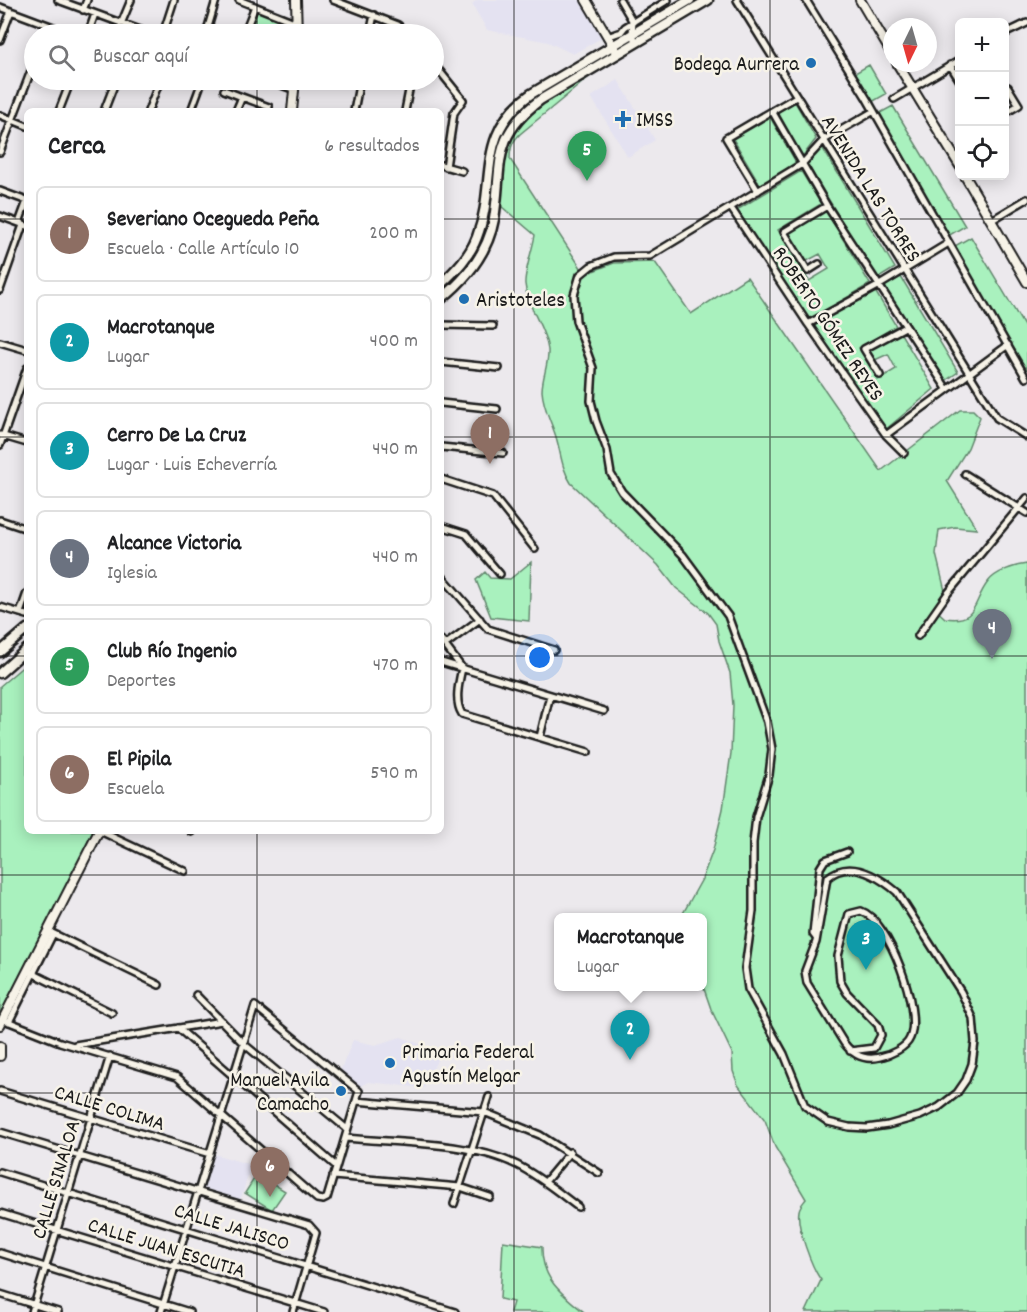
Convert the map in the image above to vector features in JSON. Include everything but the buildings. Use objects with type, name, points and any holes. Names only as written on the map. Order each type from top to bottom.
[{"type":"main road","points":[[634,37],[690,0]]},
{"type":"main road","points":[[444,281],[462,264],[478,236],[494,141],[505,119],[526,98],[613,45],[708,0]]},
{"type":"main road","points":[[444,296],[460,282],[482,254],[494,220],[501,154],[512,124],[540,99],[613,45]]},
{"type":"main road","points":[[0,652],[24,632]]},
{"type":"main road","points":[[0,673],[24,652]]},
{"type":"street","points":[[58,0],[122,24],[131,0]]},
{"type":"street","points":[[83,10],[87,0]]},
{"type":"street","points":[[166,24],[174,0]]},
{"type":"street","points":[[209,24],[216,0]]},
{"type":"street","points":[[239,0],[297,23],[296,0]]},
{"type":"street","points":[[333,0],[396,24]]},
{"type":"street","points":[[586,0],[613,45]]},
{"type":"street","points":[[620,0],[633,22],[634,37]]},
{"type":"street","points":[[613,45],[616,35],[668,0]]},
{"type":"street","name":"AVENIDA LAS TORRES","points":[[737,0],[903,271],[982,391],[997,418],[1027,437]]},
{"type":"street","points":[[806,0],[874,111],[947,244],[1026,378]]},
{"type":"street","points":[[860,0],[883,39]]},
{"type":"street","points":[[248,24],[255,6]]},
{"type":"street","points":[[0,7],[44,24]]},
{"type":"street","points":[[0,40],[11,11]]},
{"type":"street","points":[[92,24],[95,14]]},
{"type":"street","points":[[372,24],[374,15]]},
{"type":"street","points":[[1009,32],[1027,23]]},
{"type":"street","points":[[894,99],[955,62]]},
{"type":"street","points":[[950,65],[955,73]]},
{"type":"street","points":[[902,72],[955,158]]},
{"type":"street","points":[[444,76],[463,100],[454,113],[444,161]]},
{"type":"street","points":[[0,152],[24,89]]},
{"type":"street","points":[[1009,89],[1019,105],[1009,111]]},
{"type":"street","points":[[60,108],[67,90]]},
{"type":"street","points":[[105,108],[112,90]]},
{"type":"street","points":[[149,108],[156,90]]},
{"type":"street","points":[[192,108],[199,90]]},
{"type":"street","points":[[224,90],[268,108]]},
{"type":"street","points":[[292,108],[295,90]]},
{"type":"street","points":[[355,108],[358,90]]},
{"type":"street","points":[[406,108],[409,90]]},
{"type":"street","points":[[237,108],[242,97]]},
{"type":"street","points":[[758,191],[726,138],[796,97]]},
{"type":"street","points":[[772,111],[827,206],[904,327],[947,389]]},
{"type":"street","points":[[850,1051],[874,1048],[881,1035],[878,1025],[847,993],[837,971],[846,918],[854,911],[861,911],[875,919],[888,940],[909,991],[912,1032],[909,1041],[898,1050],[881,1057],[869,1059],[850,1051],[807,983],[805,971],[816,938],[827,878],[839,871],[865,871],[882,879],[897,892],[961,992],[973,1018],[975,1042],[972,1064],[966,1080],[957,1093],[939,1107],[920,1116],[867,1128],[828,1122],[805,1106],[784,1054],[748,989],[746,978],[753,911],[753,843],[756,817],[769,775],[772,749],[767,722],[728,616],[683,555],[622,492],[611,474],[607,450],[591,400],[593,368],[576,321],[575,284],[580,275],[601,260],[650,256],[802,164],[824,140],[874,111]]},
{"type":"street","points":[[0,115],[24,125]]},
{"type":"street","points":[[444,166],[462,171]]},
{"type":"street","points":[[967,180],[1027,282]]},
{"type":"street","points":[[0,191],[24,200]]},
{"type":"street","points":[[992,220],[1027,199]]},
{"type":"street","points":[[819,264],[808,271],[784,232],[827,206]]},
{"type":"street","name":"ROBERTO GÓMEZ REYES","points":[[731,208],[808,324],[886,435],[904,453]]},
{"type":"street","points":[[24,209],[20,220],[24,225]]},
{"type":"street","points":[[0,216],[24,226]]},
{"type":"street","points":[[0,290],[24,229]]},
{"type":"street","points":[[808,324],[878,286],[947,244]]},
{"type":"street","points":[[444,325],[493,327]]},
{"type":"street","points":[[880,375],[864,349],[904,327]]},
{"type":"street","points":[[0,342],[24,350]]},
{"type":"street","points":[[886,435],[1008,345]]},
{"type":"street","points":[[444,362],[499,368]]},
{"type":"street","points":[[0,445],[24,376]]},
{"type":"street","points":[[444,403],[497,409]]},
{"type":"street","points":[[2,435],[24,442]]},
{"type":"street","points":[[444,447],[503,453]]},
{"type":"street","points":[[966,474],[1027,513]]},
{"type":"street","points":[[444,480],[493,496],[535,549]]},
{"type":"street","points":[[918,636],[948,593],[1027,498]]},
{"type":"street","points":[[0,520],[24,529]]},
{"type":"street","points":[[444,527],[466,534],[500,574]]},
{"type":"street","points":[[444,578],[488,628],[554,650]]},
{"type":"street","points":[[20,613],[24,602]]},
{"type":"street","points":[[0,607],[24,614]]},
{"type":"street","points":[[444,642],[480,619]]},
{"type":"street","points":[[444,644],[462,668],[458,686],[458,709],[462,714],[588,752]]},
{"type":"street","points":[[444,663],[604,711]]},
{"type":"street","points":[[540,737],[550,695]]},
{"type":"street","points":[[99,834],[4,1022],[73,1046],[177,1077],[223,1117],[317,1199],[327,1198],[359,1091],[255,1006],[223,1117],[161,1312]]},
{"type":"street","points":[[106,834],[185,871]]},
{"type":"street","points":[[816,938],[813,934],[820,868],[825,860],[848,852]]},
{"type":"street","points":[[51,932],[159,985]]},
{"type":"street","points":[[30,971],[112,1013]]},
{"type":"street","points":[[196,995],[244,1044],[347,1130]]},
{"type":"street","points":[[73,1046],[222,1021]]},
{"type":"street","points":[[178,1028],[336,1166]]},
{"type":"street","name":"CALLE SINALOA","points":[[32,1312],[110,1056]]},
{"type":"street","name":"CALLE COLIMA","points":[[0,1091],[210,1154]]},
{"type":"street","points":[[454,1204],[489,1097]]},
{"type":"street","points":[[356,1101],[484,1112],[540,1135],[570,1152],[599,1173]]},
{"type":"street","points":[[0,1132],[309,1225],[316,1233],[292,1312]]},
{"type":"street","points":[[345,1138],[472,1150],[518,1165],[578,1207]]},
{"type":"street","points":[[545,1182],[570,1152]]},
{"type":"street","name":"CALLE JALISCO","points":[[0,1172],[455,1312]]},
{"type":"street","points":[[333,1176],[460,1187],[490,1197]]},
{"type":"street","name":"CALLE JUAN ESCUTIA","points":[[0,1213],[324,1312]]},
{"type":"street","points":[[0,1253],[189,1312]]},
{"type":"street","points":[[0,1294],[58,1312]]},
{"type":"street","points":[[428,1312],[430,1304]]},
{"type":"shaded area","points":[[477,0],[581,0],[603,37],[573,54],[548,42],[487,30],[472,4]]},
{"type":"shaded area","name":"IMSS","points":[[618,80],[655,140],[628,157],[591,97]]},
{"type":"shaded area","name":"Primaria Federal Agustín Melgar","points":[[401,1037],[441,1052],[424,1088],[368,1082],[357,1088],[339,1074],[353,1040],[375,1045]]},
{"type":"shaded area","points":[[207,1152],[251,1165],[240,1202],[196,1189]]},
{"type":"green space","points":[[257,11],[290,23],[290,24],[252,24]]},
{"type":"green space","points":[[869,65],[886,94],[872,102],[855,73]]},
{"type":"green space","points":[[594,73],[520,134],[513,143],[510,155],[510,159],[585,274],[614,263],[655,262],[691,314],[747,277],[881,471],[960,410],[973,410],[980,417],[968,448],[947,481],[977,529],[955,527],[939,530],[936,554],[945,591],[934,608],[945,618],[964,617],[973,609],[991,578],[1006,570],[1027,564],[1027,1312],[806,1312],[821,1280],[809,1257],[800,1226],[799,1210],[806,1199],[775,1147],[765,1120],[738,1085],[733,1071],[732,1053],[705,991],[707,991],[707,913],[683,913],[702,879],[713,850],[723,809],[731,753],[733,705],[730,673],[716,624],[708,613],[676,588],[658,565],[567,477],[543,396],[542,386],[548,355],[546,341],[526,293],[526,274],[535,235],[495,201],[508,138],[530,112]]},
{"type":"green space","points":[[795,102],[816,139],[802,157],[778,112]]},
{"type":"green space","points":[[893,106],[965,226],[948,236],[878,114]]},
{"type":"green space","points":[[770,117],[796,162],[761,186],[733,139]]},
{"type":"green space","points":[[822,147],[895,268],[877,279],[807,164]]},
{"type":"green space","points":[[801,171],[821,204],[778,230],[809,281],[829,269],[820,254],[805,262],[788,233],[826,211],[870,284],[809,320],[737,210]]},
{"type":"green space","points":[[971,237],[1027,331],[1027,370],[953,247]]},
{"type":"green space","points":[[901,277],[958,372],[941,384],[882,287]]},
{"type":"green space","points":[[875,291],[896,326],[859,348],[878,380],[896,369],[888,354],[875,360],[869,351],[900,332],[934,389],[885,430],[814,326]]},
{"type":"green space","points":[[531,562],[529,621],[491,617],[476,580],[485,572],[490,578],[510,579]]},
{"type":"green space","points":[[24,666],[24,834],[92,834],[65,891],[0,1016],[0,686]]},
{"type":"green space","points":[[257,1174],[285,1191],[272,1210],[245,1193]]},
{"type":"green space","points":[[503,1241],[542,1247],[545,1268],[554,1285],[584,1312],[510,1312],[513,1302],[500,1299]]},
{"type":"place","name":"Bodega Aurrera","points":[[811,63]]},
{"type":"place","name":"IMSS","points":[[623,119]]},
{"type":"place","name":"Club Río Ingenio","points":[[587,181]]},
{"type":"place","name":"Aristoteles","points":[[464,299]]},
{"type":"place","name":"Severiano Ocegueda Peña","points":[[490,464]]},
{"type":"place","name":"Alcance Victoria","points":[[992,659]]},
{"type":"place","name":"Cerro De La Cruz","points":[[866,970]]},
{"type":"place","name":"Macrotanque","points":[[630,1060]]},
{"type":"place","name":"Primaria Federal Agustín Melgar","points":[[390,1063]]},
{"type":"place","name":"Manuel Avila Camacho","points":[[341,1091]]},
{"type":"place","name":"El Pipila","points":[[270,1197]]}]
